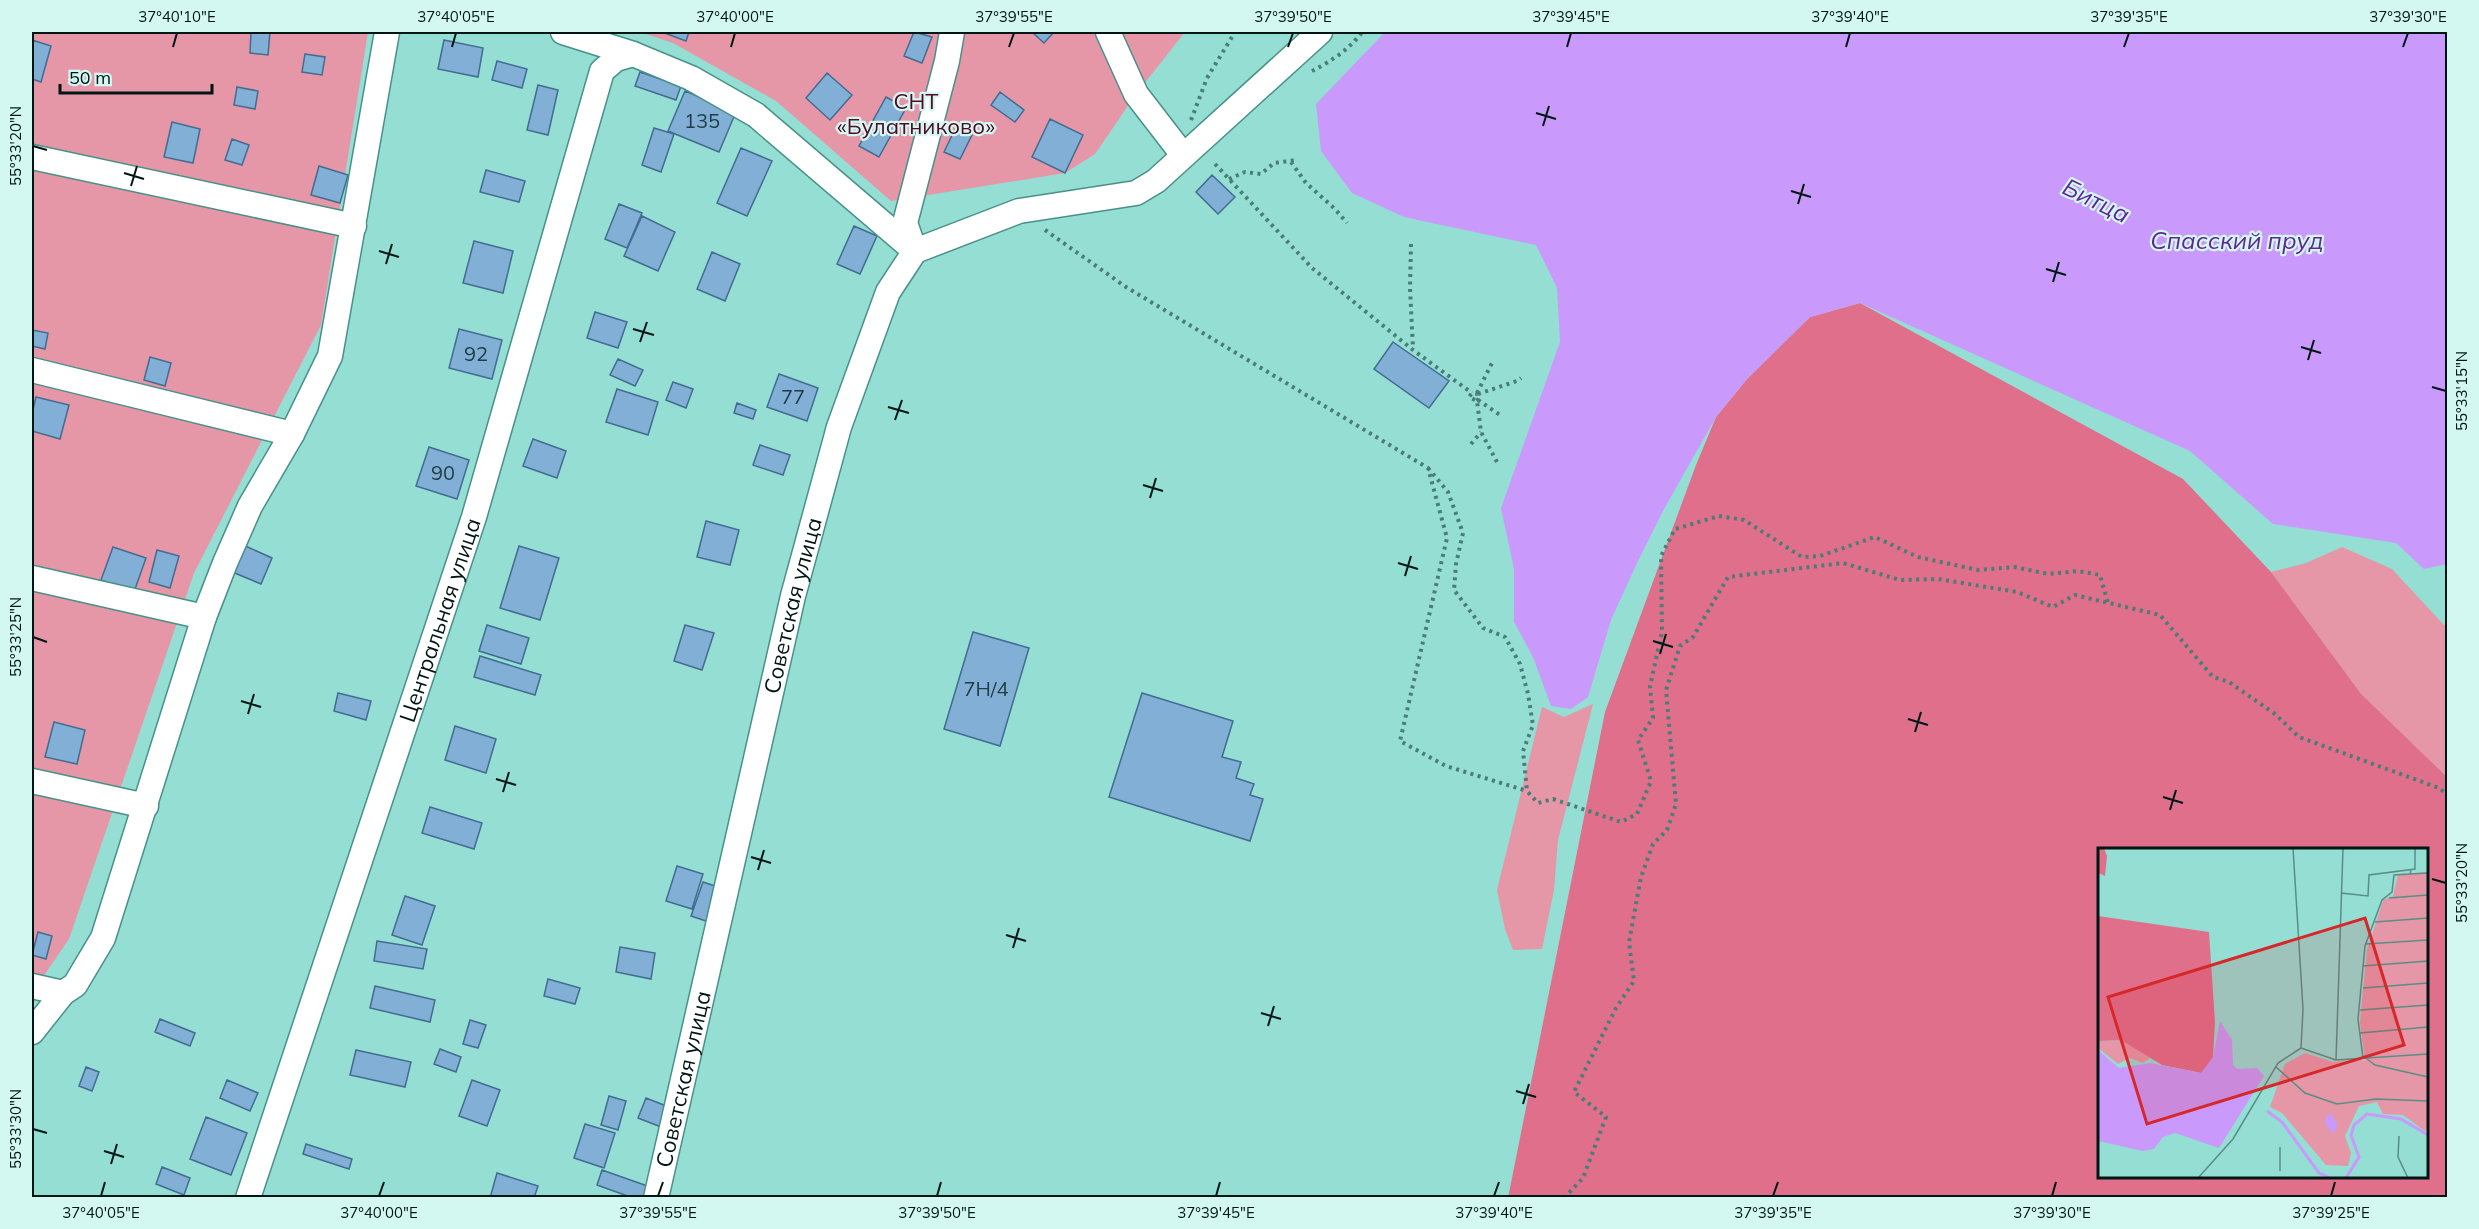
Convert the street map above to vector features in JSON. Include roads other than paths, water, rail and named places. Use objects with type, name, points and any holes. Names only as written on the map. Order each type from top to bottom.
[{"type":"street","points":[[32,1032],[63,993],[75,985],[103,938],[204,618],[250,506],[292,434],[330,356],[387,32]]},
{"type":"street","points":[[563,32],[633,54],[691,78],[756,115],[915,251]]},
{"type":"street","points":[[915,251],[905,223],[947,61],[952,32]]},
{"type":"street","points":[[1108,32],[1136,94],[1184,155]]},
{"type":"street","points":[[915,251],[1019,211],[1136,193],[1156,181],[1320,32]]},
{"type":"street","name":"Центральная улица","points":[[248,1197],[474,517],[602,71],[615,58],[633,54]]},
{"type":"street","points":[[32,157],[354,226]]},
{"type":"street","name":"Советская улица","points":[[656,1197],[793,596],[839,428],[888,292],[915,251]]},
{"type":"street","points":[[32,370],[292,434]]},
{"type":"street","points":[[32,579],[204,618]]},
{"type":"street","points":[[32,781],[146,806]]},
{"type":"street","points":[[32,986],[63,993]]},
{"type":"water","name":"Спасский пруд","points":[[1385,32],[2447,32],[2447,564],[2424,569],[2396,543],[2273,524],[2190,451],[1860,303],[1810,317],[1747,379],[1716,417],[1664,509],[1611,620],[1588,697],[1571,709],[1551,706],[1533,657],[1514,622],[1514,569],[1501,508],[1560,342],[1557,288],[1536,245],[1404,217],[1352,193],[1321,151],[1316,104]]},
{"type":"park label","name":"СНТ «Булатниково»","points":[[916,114]]},
{"type":"water label","name":"Битца","points":[[2096,201]]}]
